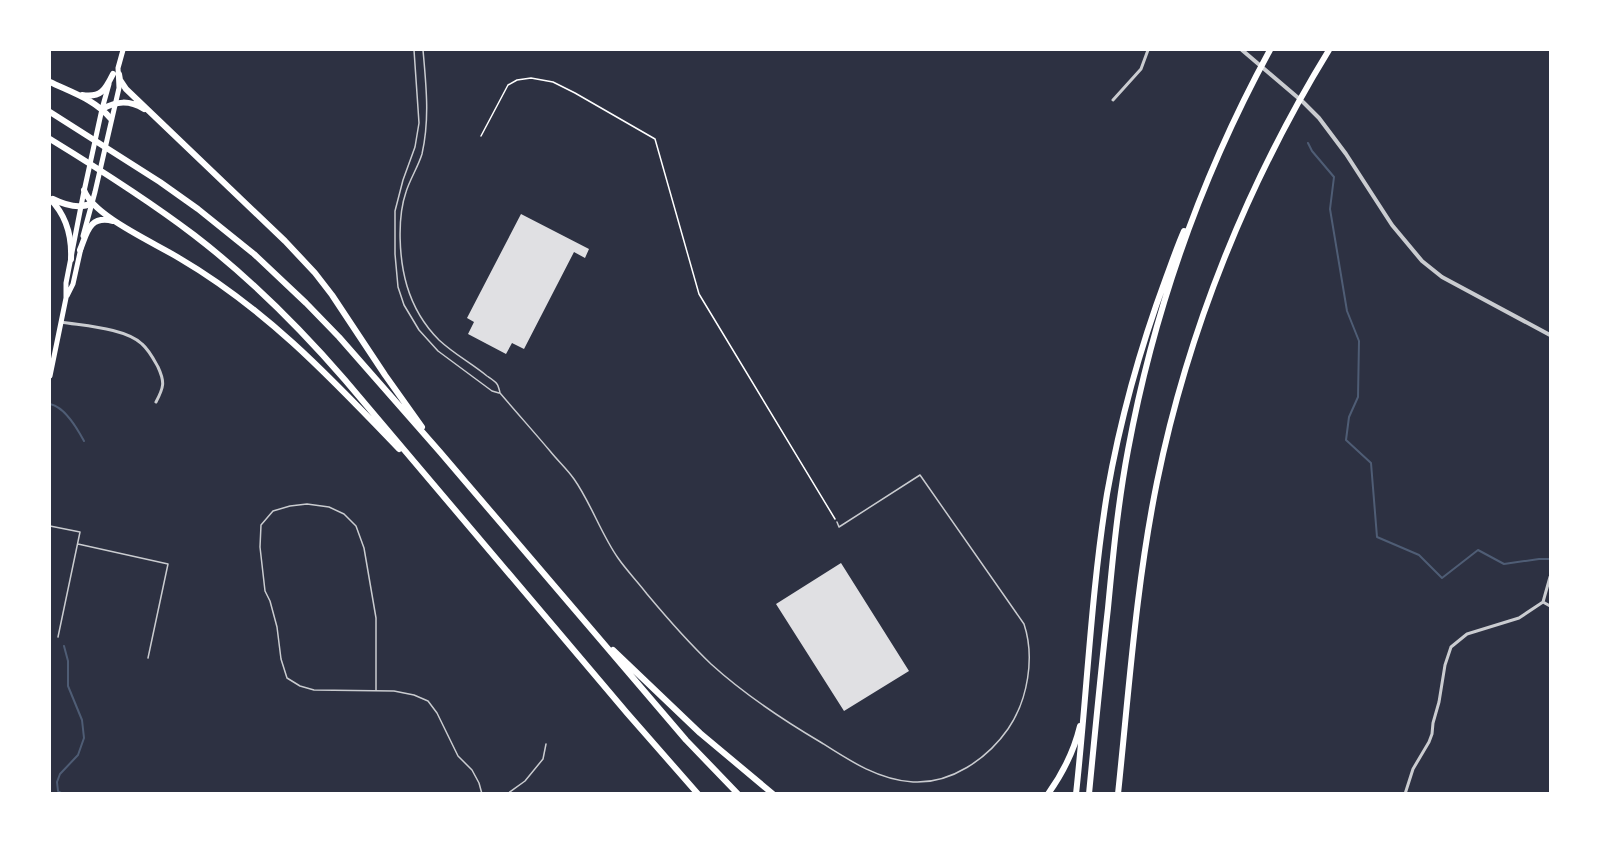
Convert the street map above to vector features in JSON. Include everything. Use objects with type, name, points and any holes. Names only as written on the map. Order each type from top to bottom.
[{"type":"highway","points":[[1118,794],[1147,541],[1156,484],[1175,404],[1198,327],[1223,262],[1260,178],[1292,114],[1329,50]]},
{"type":"highway","points":[[1089,794],[1115,543],[1128,450],[1146,369],[1182,245],[1199,201],[1227,134],[1269,52]]},
{"type":"highway","points":[[74,93],[88,96],[99,94],[117,72],[124,86],[315,273],[440,452]]},
{"type":"highway","points":[[50,82],[102,109],[111,119]]},
{"type":"highway","points":[[102,109],[115,103],[133,103],[159,120]]},
{"type":"highway","points":[[50,112],[198,209],[236,238],[322,319],[440,452],[686,740],[738,794]]},
{"type":"highway","points":[[50,139],[155,206],[230,263],[273,303],[338,371],[698,794]]},
{"type":"highway","points":[[84,190],[92,203],[127,228],[196,268],[277,327],[335,382],[445,497]]},
{"type":"highway","points":[[50,198],[81,207],[92,203]]},
{"type":"highway","points":[[50,198],[61,212],[67,225],[71,240],[70,259]]},
{"type":"highway","points":[[1076,794],[1085,690],[1106,507],[1121,425],[1146,332],[1178,244],[1199,201]]},
{"type":"highway","points":[[80,250],[89,229],[96,222],[109,220],[127,228]]},
{"type":"highway","points":[[586,624],[700,733],[773,794]]},
{"type":"highway","points":[[1048,794],[1064,768],[1075,743],[1085,690]]},
{"type":"main road","points":[[50,376],[62,322],[70,259],[102,109],[123,50]]},
{"type":"main road","points":[[66,298],[73,284],[119,88],[117,72]]},
{"type":"street","points":[[1113,100],[1140,69],[1148,50]]},
{"type":"street","points":[[1242,50],[1319,118],[1346,154],[1392,225],[1422,261],[1450,282],[1551,335]]},
{"type":"street","points":[[62,322],[123,333],[141,342],[150,352],[162,376],[164,384],[156,402]]},
{"type":"street","points":[[1405,794],[1413,769],[1432,734],[1445,665],[1451,647],[1467,634],[1519,618],[1543,602],[1551,577]]},
{"type":"street","points":[[1543,602],[1551,606]]},
{"type":"lane","points":[[414,50],[419,123],[415,147],[402,180],[395,211],[398,287],[404,305],[419,330],[438,351],[492,391],[500,393]]},
{"type":"lane","points":[[423,50],[428,111],[426,129],[422,155],[407,189],[401,212],[400,236],[407,286],[425,324],[438,340],[498,385],[500,393],[575,480],[618,559],[662,612],[730,680],[780,718],[849,760],[878,774],[915,782],[944,777],[959,771],[987,754],[1016,716],[1025,687],[1029,659],[1028,635],[1024,624],[920,476],[839,527],[837,522]]},
{"type":"lane","points":[[376,691],[376,618],[364,548],[356,526],[345,514],[329,507],[307,504],[273,511],[261,525],[260,547],[265,591],[270,601],[287,678],[300,686],[314,690],[376,691],[394,691],[414,695],[428,701],[458,756],[472,770],[482,794]]},
{"type":"lane","points":[[50,526],[80,532],[58,637]]},
{"type":"lane","points":[[78,544],[168,564],[147,658]]},
{"type":"lane","points":[[507,794],[525,781],[543,759],[546,744]]},
{"type":"path","points":[[481,136],[508,85],[517,80],[531,78],[553,82],[655,139],[699,294],[837,522]]},
{"type":"building","points":[[521,214],[589,249],[585,258],[574,252],[524,349],[512,343],[506,354],[468,334],[474,322],[467,318]]},
{"type":"building","points":[[841,563],[909,671],[844,711],[776,604]]},
{"type":"waterway","points":[[1308,143],[1334,177],[1330,209],[1347,311],[1359,341],[1358,397],[1349,417],[1346,440],[1371,463],[1377,537],[1419,555],[1442,578],[1478,550],[1504,564],[1550,559]]},
{"type":"waterway","points":[[50,404],[66,414],[84,441]]},
{"type":"waterway","points":[[63,794],[58,791],[57,782],[60,774],[78,755],[84,738],[82,720],[68,686],[68,661],[64,646]]}]
